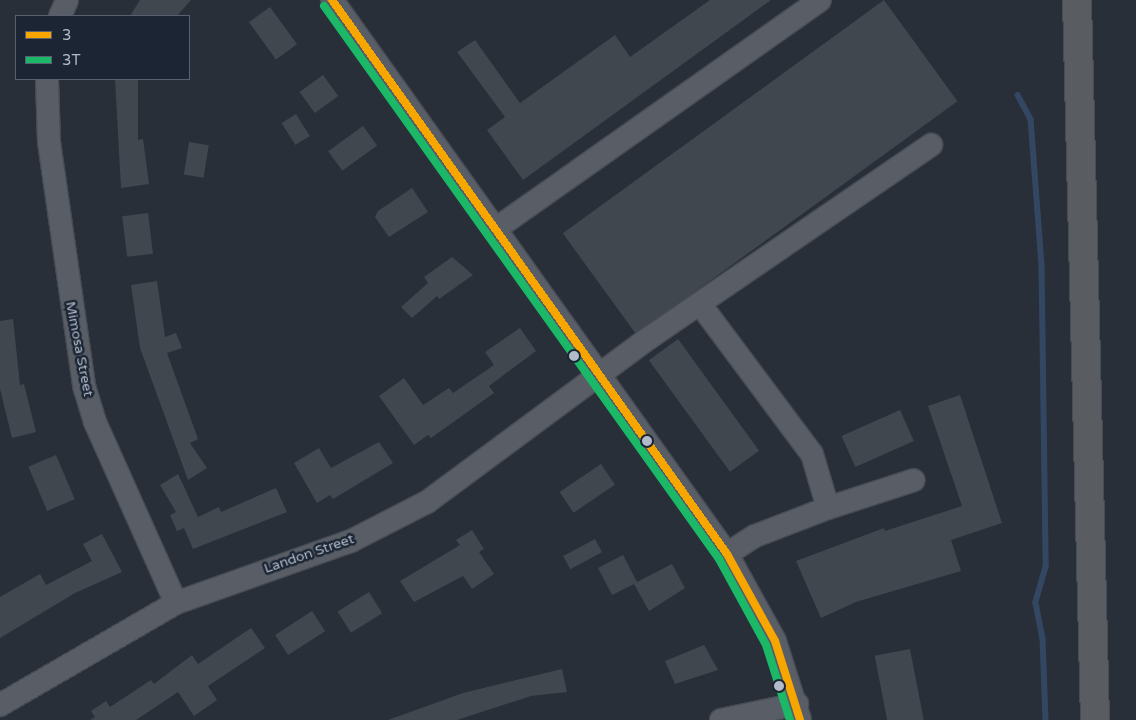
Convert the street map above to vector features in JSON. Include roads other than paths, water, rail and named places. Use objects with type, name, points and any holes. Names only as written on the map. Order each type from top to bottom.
[{"type":"highway","points":[[1077,0],[1095,720]]},
{"type":"street","points":[[60,15],[67,0]]},
{"type":"street","points":[[332,0],[601,372],[727,554],[775,641],[799,712],[721,720]]},
{"type":"street","points":[[497,228],[820,0]]},
{"type":"street","name":"Mimosa Street","points":[[48,80],[51,151],[84,386],[95,422],[176,603]]},
{"type":"street","name":"Landon Street","points":[[0,705],[176,603],[351,541],[426,502],[601,372],[931,145]]},
{"type":"street","points":[[700,304],[812,454],[828,508]]},
{"type":"street","points":[[727,554],[755,536],[828,508],[914,480]]},
{"type":"waterway","points":[[1018,95],[1031,119],[1042,266],[1046,567],[1036,603],[1043,638],[1046,720]]}]
